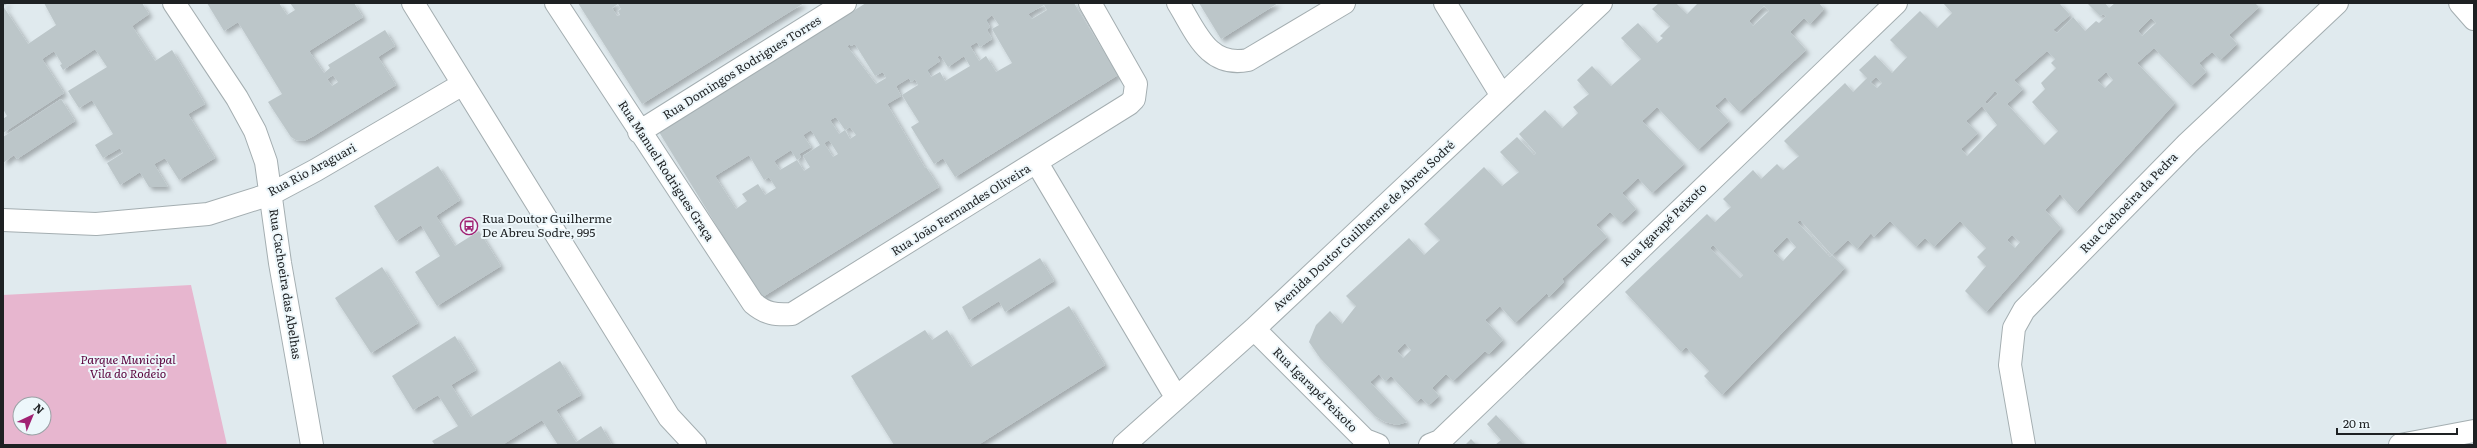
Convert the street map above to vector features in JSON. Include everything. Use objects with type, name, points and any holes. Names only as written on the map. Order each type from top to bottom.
[{"type":"street","name":"Rua Cachoeira das Abelhas","points":[[174,3],[236,98],[255,131],[266,162],[280,263],[312,445]]},
{"type":"street","points":[[413,3],[669,417],[695,445]]},
{"type":"street","name":"Rua Manuel Rodrigues Graça","points":[[556,3],[639,132],[754,303],[764,312],[777,315],[792,314]]},
{"type":"street","name":"Rua Domingos Rodrigues Torres","points":[[639,132],[845,3]]},
{"type":"street","name":"Rua João Fernandes Oliveira","points":[[792,314],[1037,162],[1129,104],[1134,99],[1136,84],[1090,3]]},
{"type":"street","points":[[1178,3],[1208,50],[1221,59],[1234,63],[1248,60],[1344,3]]},
{"type":"street","points":[[1445,3],[1502,96]]},
{"type":"street","name":"Avenida Doutor Guilherme de Abreu Sodré","points":[[1124,445],[1254,329],[1601,3]]},
{"type":"street","name":"Rua Igarapé Peixoto","points":[[1430,445],[1446,435],[1896,3]]},
{"type":"street","name":"Rua Cachoeira da Pedra","points":[[2024,445],[2010,365],[2014,328],[2024,310],[2188,143],[2337,3]]},
{"type":"street","points":[[2460,3],[2474,19]]},
{"type":"street","name":"Rua Rio Araguari","points":[[3,220],[96,224],[208,214],[271,194],[316,170],[463,84]]},
{"type":"street","points":[[1037,162],[1176,397]]},
{"type":"street","name":"Rua Igarapé Peixoto","points":[[1254,329],[1365,440],[1378,445]]},
{"type":"street","points":[[2400,445],[2474,431]]},
{"type":"green space","name":"Parque Municipal Vila do Rodeio","points":[[191,285],[227,445],[3,445],[3,295]]},
{"type":"building","points":[[44,3],[142,3],[149,14],[132,26],[155,61],[172,50],[205,104],[188,114],[215,158],[179,180],[165,158],[154,164],[168,187],[149,187],[140,172],[120,185],[107,163],[123,153],[120,148],[103,158],[95,145],[113,134],[92,100],[79,108],[68,91],[107,67],[95,49],[63,70],[60,65],[62,64],[54,51],[42,59],[64,93],[3,133],[3,119],[7,116],[3,109],[3,6],[28,44],[56,25]]},
{"type":"building","points":[[207,3],[279,3],[287,15],[295,10],[290,3],[354,3],[363,17],[309,51],[324,73],[330,68],[328,65],[385,30],[395,46],[378,57],[396,85],[312,137],[304,141],[296,140],[291,137],[268,102],[282,94],[238,22],[224,31]],"holes":[[[333,75],[338,82],[332,86],[327,79]]]},
{"type":"building","points":[[578,3],[804,3],[642,104]],"holes":[[[618,4],[621,9],[618,11],[620,15],[617,16],[612,8]]]},
{"type":"building","points":[[866,3],[1074,3],[1118,75],[955,177],[943,158],[934,164],[911,127],[919,122],[902,95],[918,85],[915,79],[911,82],[909,78],[896,86],[901,96],[887,104],[925,168],[926,167],[939,187],[761,298],[659,132]],"holes":[[[1044,5],[1047,10],[1032,19],[1028,14]],[[992,15],[999,25],[992,29],[1012,63],[996,72],[986,56],[979,61],[970,46],[977,42],[980,47],[992,39],[987,30],[990,27],[986,20]],[[850,44],[851,46],[855,44],[875,76],[883,72],[886,78],[876,84],[847,46]],[[940,55],[948,67],[964,56],[970,66],[945,81],[940,72],[931,77],[927,70],[940,61],[937,57]],[[836,117],[845,130],[839,134],[830,120]],[[850,127],[856,135],[850,139],[845,130]],[[811,130],[820,145],[803,156],[810,167],[804,171],[797,160],[801,157],[799,154],[811,147],[803,135]],[[829,140],[838,154],[833,157],[824,143]],[[791,150],[797,160],[780,170],[774,161]],[[749,155],[764,180],[769,177],[776,188],[765,195],[758,184],[742,194],[747,201],[736,209],[715,176]]]},
{"type":"building","points":[[1199,3],[1278,3],[1221,39]]},
{"type":"building","points":[[1659,3],[1676,3],[1687,14],[1698,3],[1819,3],[1824,9],[1810,24],[1804,18],[1790,32],[1806,50],[1739,112],[1725,97],[1715,106],[1729,121],[1698,150],[1657,107],[1642,121],[1684,164],[1652,193],[1638,178],[1622,193],[1636,209],[1621,223],[1610,212],[1596,225],[1607,237],[1562,279],[1564,282],[1549,297],[1547,293],[1515,323],[1500,306],[1485,320],[1503,340],[1489,354],[1485,351],[1453,381],[1446,374],[1432,388],[1439,396],[1429,405],[1421,398],[1416,402],[1391,376],[1385,381],[1379,374],[1370,382],[1407,422],[1397,425],[1385,422],[1375,416],[1320,358],[1309,342],[1316,325],[1330,311],[1342,324],[1356,306],[1346,296],[1409,238],[1424,255],[1440,240],[1424,224],[1484,167],[1502,186],[1519,172],[1500,152],[1517,137],[1534,155],[1536,153],[1519,134],[1545,110],[1562,128],[1578,113],[1573,107],[1589,94],[1577,80],[1592,66],[1611,86],[1641,59],[1621,38],[1638,23],[1657,43],[1663,38],[1660,36],[1670,26],[1652,9]],"holes":[[[1764,6],[1769,11],[1753,26],[1749,21]],[[1405,343],[1411,350],[1403,358],[1397,351]]]},
{"type":"building","points":[[1943,3],[2061,3],[2060,4],[2070,15],[2053,30],[2057,33],[2073,17],[2085,31],[2096,21],[2099,23],[2106,16],[2103,14],[2100,16],[2087,3],[2105,3],[2109,8],[2115,3],[2255,3],[2259,7],[2229,35],[2237,44],[2220,60],[2212,52],[2199,63],[2206,72],[2191,86],[2154,48],[2137,63],[2175,103],[2076,212],[2060,194],[2045,210],[2061,228],[1986,312],[1965,291],[1986,266],[1977,257],[1986,248],[1960,221],[1934,247],[1925,238],[1916,247],[1890,221],[1874,237],[1871,233],[1857,249],[1848,240],[1832,255],[1845,268],[1722,395],[1704,376],[1709,371],[1686,347],[1681,352],[1625,292],[1707,214],[1715,222],[1731,207],[1723,199],[1753,170],[1761,179],[1777,164],[1783,170],[1799,156],[1784,141],[1845,83],[1853,92],[1867,78],[1859,70],[1875,55],[1892,73],[1907,57],[1890,40],[1920,11],[1937,28],[1952,13]],"holes":[[[2151,18],[2156,23],[2142,36],[2138,31]],[[2047,51],[2055,59],[2051,63],[2056,68],[2041,83],[2045,89],[2032,102],[2058,131],[2044,145],[2007,104],[2023,89],[2014,80]],[[2106,72],[2113,80],[2105,88],[2097,80]],[[1876,77],[1882,83],[1877,88],[1870,82]],[[1995,91],[1998,94],[1987,104],[1985,102]],[[1982,106],[1997,125],[1967,156],[1961,149],[1978,133],[1966,121]],[[1800,220],[1832,255],[1830,257],[1797,222]],[[2012,235],[2020,242],[2015,248],[2007,240]],[[1787,237],[1796,247],[1783,261],[1773,251]],[[1713,245],[1743,275],[1740,278],[1710,248]]]},
{"type":"building","points":[[61,99],[75,121],[17,159],[14,155],[3,163],[3,137]]},
{"type":"building","points":[[438,166],[460,200],[436,216],[455,246],[479,231],[501,266],[437,306],[415,272],[440,256],[421,225],[396,241],[374,206]]},
{"type":"building","points":[[1040,258],[1054,281],[1005,312],[999,301],[969,320],[962,307]]},
{"type":"building","points":[[382,267],[418,323],[371,353],[335,298]]},
{"type":"building","points":[[1069,306],[1105,365],[978,445],[894,445],[851,376],[925,330],[932,340],[947,330],[971,367]]},
{"type":"building","points":[[455,336],[476,370],[451,385],[471,417],[560,361],[581,395],[556,410],[576,442],[601,426],[612,445],[558,445],[542,420],[502,445],[435,445],[432,441],[458,426],[438,395],[413,410],[392,376]]},
{"type":"building","points":[[1496,415],[1524,445],[1495,445],[1501,440],[1487,424]]},
{"type":"building","points":[[1471,439],[1477,445],[1465,445]]},
{"type":"place","name":"Rua Doutor Guilherme De Abreu Sodre, 995","points":[[469,226]]}]
